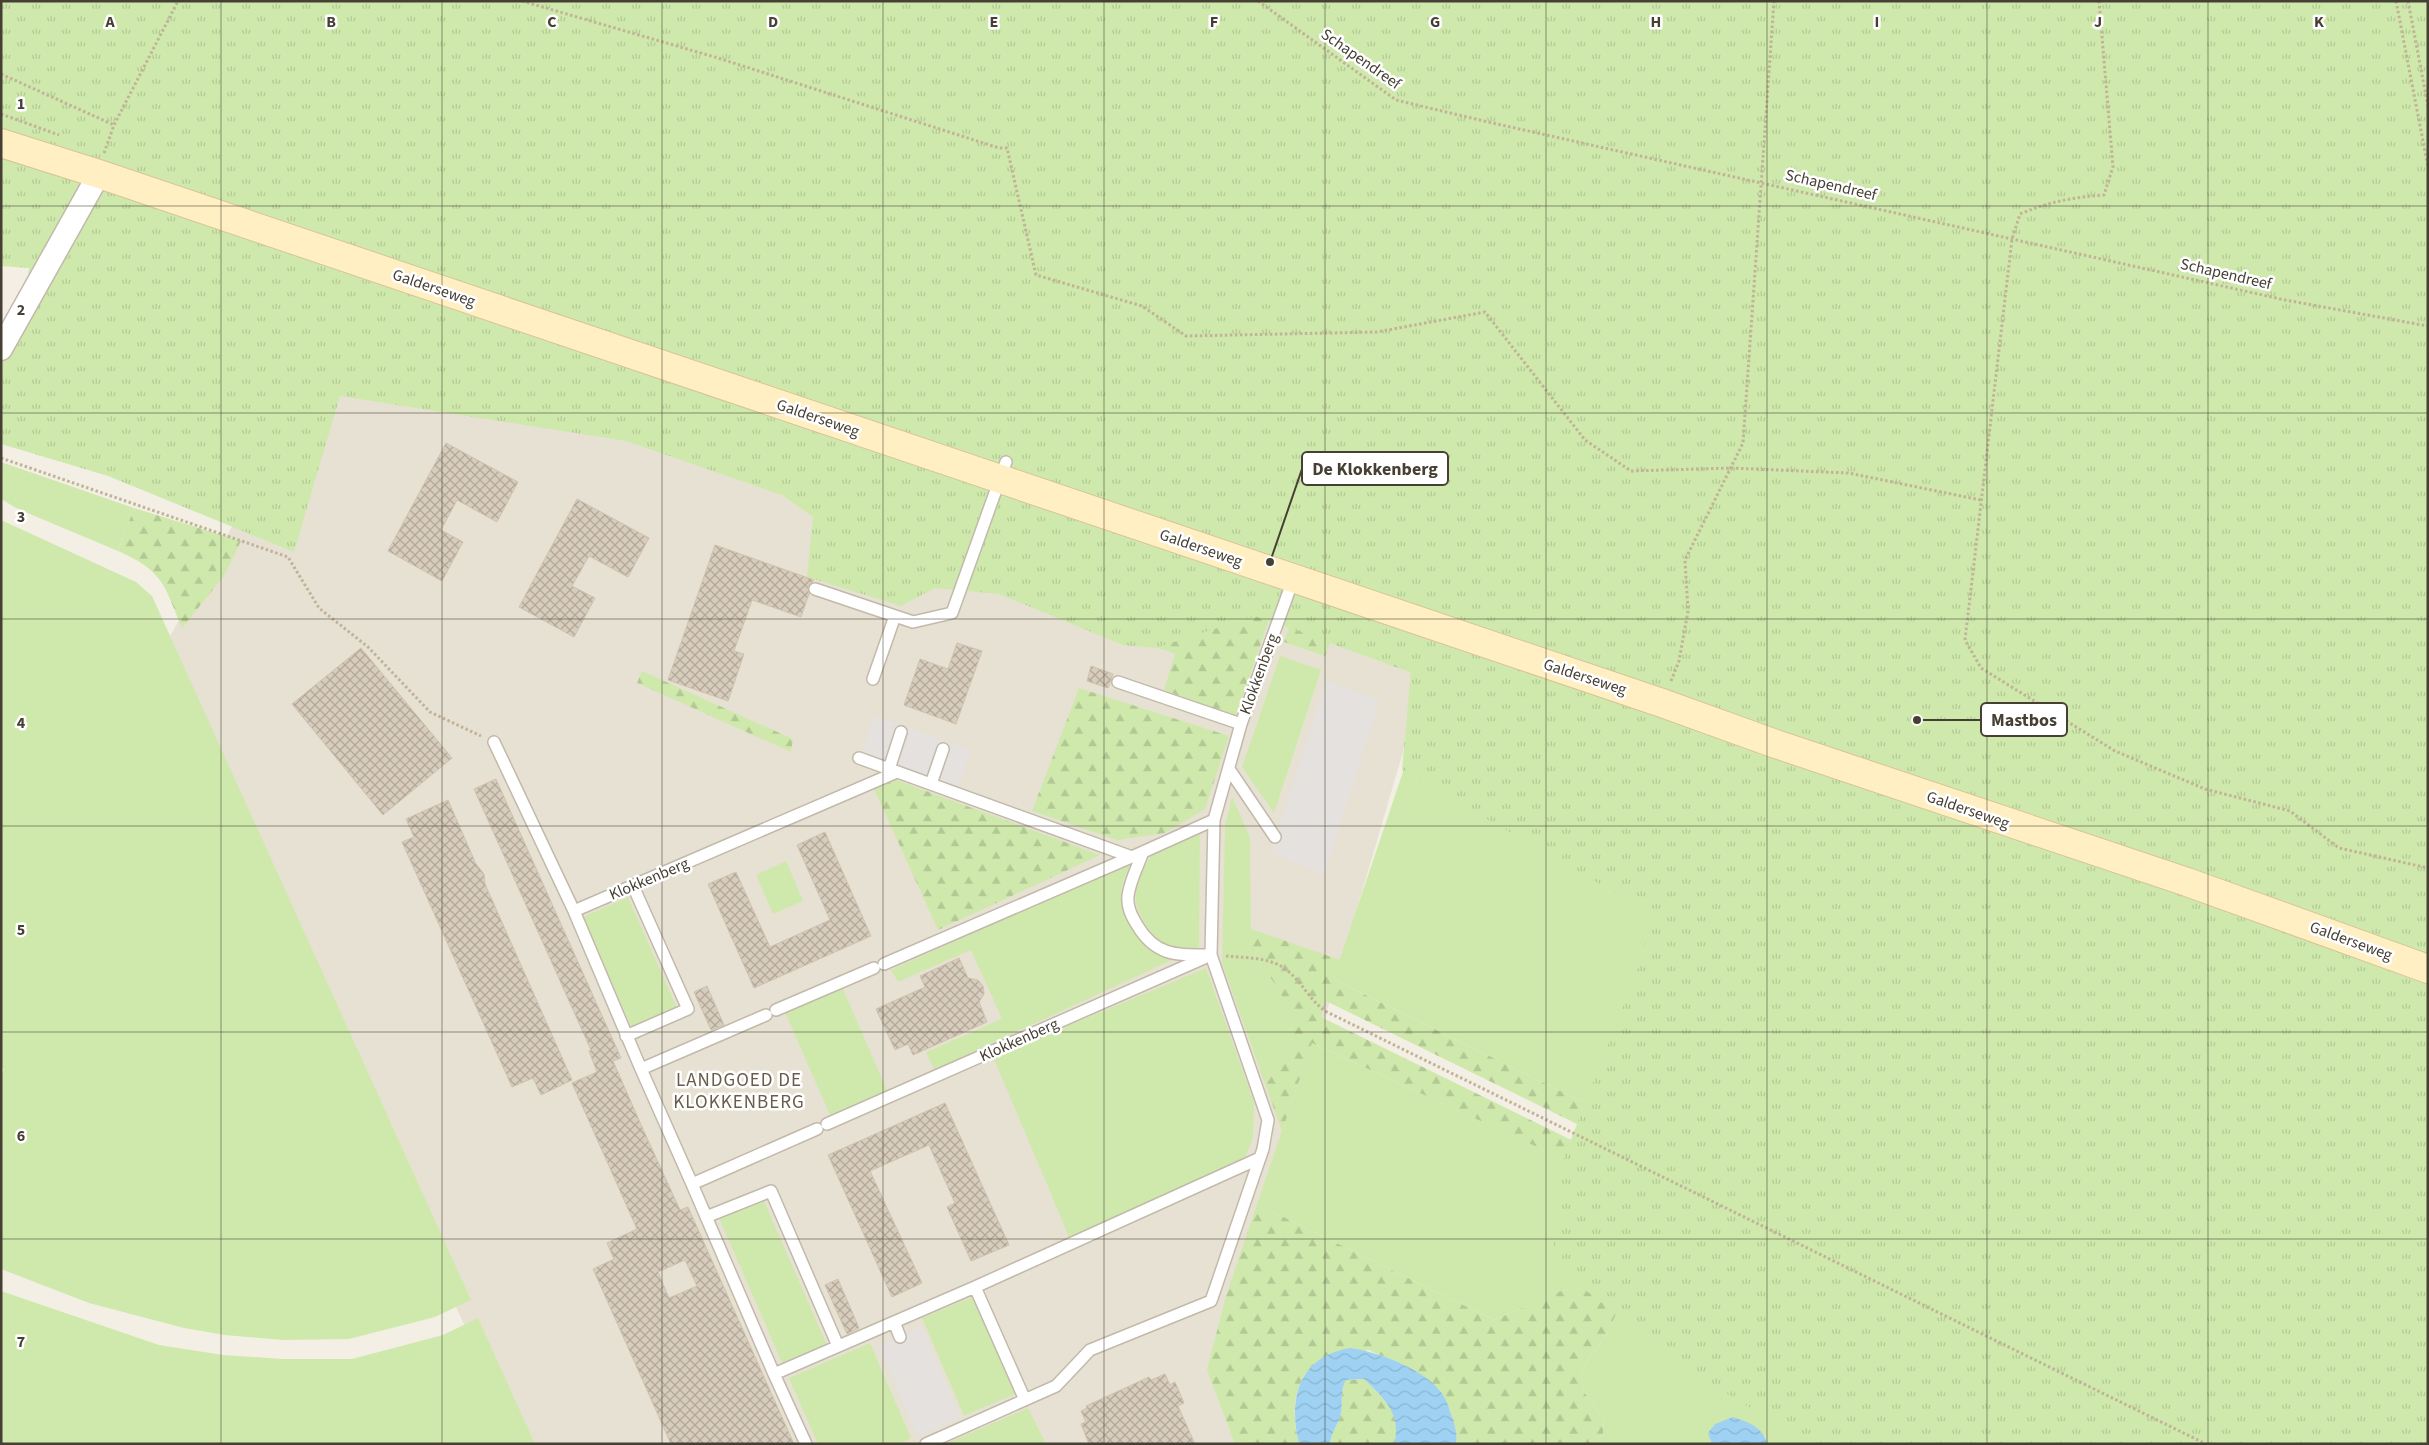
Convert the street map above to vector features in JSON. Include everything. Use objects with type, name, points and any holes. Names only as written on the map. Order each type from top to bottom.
[{"type":"street","name":"Galderseweg","points":[[1,143],[100,158],[1003,471],[1294,580],[2187,882],[2428,969]]},
{"type":"street","points":[[1,349],[100,158]]},
{"type":"lane","points":[[815,589],[913,622],[952,613],[1003,471]]},
{"type":"lane","name":"Klokkenberg","points":[[926,1444],[1056,1386],[1090,1350],[1211,1302],[1260,1158],[1268,1120],[1211,955],[1214,820],[1242,724],[1294,580]]},
{"type":"lane","points":[[873,679],[895,616]]},
{"type":"lane","points":[[1118,682],[1242,724]]},
{"type":"lane","points":[[893,770],[901,732]]},
{"type":"lane","points":[[494,742],[574,912],[640,1069],[806,1444]]},
{"type":"lane","points":[[931,784],[943,749]]},
{"type":"lane","points":[[860,758],[1132,857]]},
{"type":"lane","points":[[1229,769],[1275,837]]},
{"type":"lane","name":"Klokkenberg","points":[[574,912],[893,770]]},
{"type":"lane","points":[[640,1069],[1214,820]]},
{"type":"lane","points":[[1143,852],[1130,884],[1128,898],[1129,911],[1137,926],[1153,946],[1181,955],[1211,955]]},
{"type":"lane","points":[[626,1036],[688,1009],[633,886]]},
{"type":"lane","name":"Klokkenberg","points":[[692,1184],[1211,955]]},
{"type":"lane","points":[[774,1374],[975,1287],[1260,1158]]},
{"type":"lane","points":[[706,1217],[771,1191],[838,1346]]},
{"type":"lane","points":[[975,1287],[1025,1400]]},
{"type":"lane","points":[[894,1322],[900,1337]]},
{"type":"path","points":[[100,158],[114,125],[178,1]]},
{"type":"path","points":[[522,1],[718,58],[1007,148],[1036,275],[1142,306],[1186,336],[1377,332],[1485,312],[1585,440],[1631,470],[1731,468],[1848,473],[1981,500]]},
{"type":"path","name":"Schapendreef","points":[[1258,1],[1396,100],[2285,300],[2428,326]]},
{"type":"path","points":[[1662,703],[1679,660],[1688,611],[1685,560],[1743,443],[1774,1]]},
{"type":"path","points":[[2099,1],[2113,167],[2104,195],[2076,197],[2041,204],[2020,214],[2012,239],[1965,640],[1980,668],[2115,751],[2205,789],[2290,811],[2339,848],[2428,868]]},
{"type":"path","points":[[2396,1],[2428,167]]},
{"type":"path","points":[[2408,1],[2428,106]]},
{"type":"path","points":[[1,74],[114,125]]},
{"type":"path","points":[[1,114],[67,138]]},
{"type":"path","points":[[1,458],[288,557],[318,608],[368,647],[430,712],[494,742]]},
{"type":"path","points":[[1211,955],[1263,959],[1287,970],[1305,989],[1311,1000],[1325,1011],[2206,1444]]},
{"type":"shaded area","points":[[340,336],[1268,618],[1426,674],[1220,1374],[1251,1444],[520,1444],[278,926],[170,636]]},
{"type":"shaded area","points":[[1326,681],[1380,700],[1324,874],[1271,853]]},
{"type":"shaded area","points":[[874,716],[971,750],[958,786],[862,753]]},
{"type":"shaded area","points":[[922,1327],[961,1418],[918,1436],[879,1346]]},
{"type":"green space","points":[[1,1],[2428,1],[2428,1444],[1810,1444],[1703,1379],[1552,1265],[1561,1165],[1644,952],[1648,912],[1402,770],[1411,670],[1255,616],[1155,648],[1123,645],[999,594],[935,588],[901,606],[807,577],[813,517],[782,495],[626,441],[340,396],[294,552],[108,476],[1,444],[1,350],[27,288],[29,268],[1,266]]},
{"type":"green space","points":[[1,462],[134,508],[118,551],[18,509],[1,499]]},
{"type":"green space","points":[[134,508],[241,541],[224,576],[182,628],[171,600],[160,580],[144,565],[118,551]]},
{"type":"green space","points":[[1,520],[136,582],[152,596],[471,1300],[435,1317],[349,1339],[283,1340],[225,1335],[184,1328],[89,1303],[1,1269],[1,1074],[4,1069],[1,1067]]},
{"type":"green space","points":[[972,582],[1280,587],[1236,717],[1164,690],[1175,654]]},
{"type":"green space","points":[[1301,594],[2428,979],[2158,1409],[1326,1001],[1321,1017],[2133,1416],[1617,1312],[1606,1336],[1586,1362],[1581,1378],[1584,1392],[1604,1420],[1603,1434],[1594,1444],[1456,1444],[1455,1427],[1452,1417],[1438,1391],[1408,1367],[1368,1350],[1305,1374],[1298,1391],[1295,1408],[1299,1444],[1235,1444],[1207,1370],[1226,1296],[1257,1204],[1494,1320],[1710,1227],[1312,1043],[1282,1131],[1265,1084],[1283,1062],[1292,1040],[1289,1016],[1279,989],[1251,952],[1251,929],[1340,960],[1333,979],[1591,1106],[1682,916],[1434,681],[1330,643],[1325,656],[1284,642]]},
{"type":"green space","points":[[1280,656],[1321,670],[1274,813],[1242,767]]},
{"type":"green space","points":[[642,671],[793,739],[791,752],[637,683]]},
{"type":"green space","points":[[1079,688],[1229,736],[1205,809],[1165,833],[1117,840],[1032,811]]},
{"type":"green space","points":[[1406,763],[1682,916],[1591,1106],[1333,979]]},
{"type":"green space","points":[[896,780],[1100,855],[938,930],[874,789]]},
{"type":"green space","points":[[1232,797],[1250,837],[1251,952],[1279,989],[1289,1016],[1292,1040],[1283,1062],[1265,1084],[1222,963],[1225,826]]},
{"type":"green space","points":[[1200,831],[1199,947],[1183,949],[1163,942],[1146,926],[1137,905],[1137,884],[1152,853]]},
{"type":"green space","points":[[786,861],[803,901],[773,914],[756,875]]},
{"type":"green space","points":[[1133,861],[1125,877],[1121,892],[1122,905],[1126,917],[1140,938],[1161,955],[1172,960],[934,1070],[926,1052],[1002,1019],[971,950],[898,982],[891,970]]},
{"type":"green space","points":[[628,897],[677,1008],[632,1028],[583,917]]},
{"type":"green space","points":[[1206,968],[1254,1102],[1253,1137],[1244,1160],[1070,1239],[993,1057]]},
{"type":"green space","points":[[842,987],[887,1090],[830,1115],[785,1012]]},
{"type":"green space","points":[[1312,1043],[1711,1227],[1494,1320],[1257,1204]]},
{"type":"green space","points":[[763,1199],[827,1345],[783,1365],[719,1218]]},
{"type":"green space","points":[[1,1291],[159,1345],[223,1355],[282,1359],[352,1359],[443,1335],[478,1318],[535,1444],[1,1444]]},
{"type":"green space","points":[[973,1297],[1015,1394],[964,1416],[922,1318]]},
{"type":"green space","points":[[1617,1312],[1821,1444],[1768,1444],[1765,1436],[1709,1432],[1712,1444],[1594,1444],[1603,1434],[1604,1420],[1584,1392],[1581,1378],[1586,1362],[1606,1336]]},
{"type":"green space","points":[[870,1343],[911,1438],[899,1444],[818,1444],[789,1378]]},
{"type":"green space","points":[[1365,1379],[1385,1400],[1394,1415],[1396,1433],[1394,1444],[1330,1444],[1340,1417],[1343,1389],[1346,1380]]},
{"type":"green space","points":[[1028,1408],[1046,1444],[945,1444]]},
{"type":"water","points":[[1350,1348],[1373,1353],[1398,1362],[1432,1382],[1447,1403],[1456,1430],[1456,1444],[1394,1444],[1396,1433],[1390,1407],[1364,1379],[1346,1380],[1343,1389],[1340,1417],[1330,1444],[1299,1444],[1295,1411],[1301,1382],[1308,1370],[1319,1360],[1332,1353]]},
{"type":"water","points":[[1733,1417],[1759,1429],[1768,1444],[1712,1444],[1708,1433],[1715,1424]]},
{"type":"building","points":[[446,443],[518,482],[497,522],[457,500],[441,530],[463,542],[442,581],[388,551]]},
{"type":"building","points":[[577,499],[649,538],[628,577],[589,556],[572,586],[595,598],[574,637],[519,607]]},
{"type":"building","points":[[715,545],[814,580],[808,586],[809,594],[801,617],[752,600],[734,651],[744,654],[728,701],[668,680]]},
{"type":"building","points":[[957,643],[982,651],[956,724],[904,705],[920,659],[948,669]]},
{"type":"building","points":[[361,648],[452,758],[383,815],[292,704]]},
{"type":"building","points":[[1091,666],[1113,674],[1108,688],[1087,681]]},
{"type":"building","points":[[496,779],[621,1058],[613,1061],[642,1127],[680,1210],[688,1207],[794,1444],[671,1444],[593,1269],[614,1259],[607,1243],[637,1229],[572,1083],[597,1072],[589,1051],[591,1050],[474,789]],"holes":[[[685,1260],[697,1286],[669,1298],[658,1272]]]},
{"type":"building","points":[[448,800],[476,864],[484,874],[485,884],[572,1080],[541,1095],[533,1078],[512,1087],[402,842],[414,837],[406,819]]},
{"type":"building","points":[[825,832],[871,936],[754,988],[708,884],[736,872],[770,947],[830,920],[797,845]]},
{"type":"building","points":[[959,958],[968,978],[978,980],[983,986],[984,994],[979,1002],[987,1022],[913,1055],[908,1044],[895,1050],[876,1009],[925,987],[920,976]]},
{"type":"building","points":[[707,986],[724,1025],[711,1030],[694,992]]},
{"type":"building","points":[[945,1103],[1009,1245],[971,1261],[947,1207],[955,1203],[929,1145],[870,1171],[922,1283],[892,1297],[828,1155]]},
{"type":"building","points":[[838,1279],[859,1328],[847,1334],[825,1285]]},
{"type":"building","points":[[1165,1374],[1170,1385],[1175,1382],[1184,1403],[1178,1406],[1195,1444],[1089,1444],[1081,1424],[1086,1422],[1081,1411],[1087,1408],[1086,1406],[1149,1377],[1151,1380]]},
{"type":"place","name":"De Klokkenberg","points":[[1270,562]]},
{"type":"place","name":"Mastbos","points":[[1917,720]]},
{"type":"district","name":"LANDGOED DE KLOKKENBERG","points":[[739,1091]]}]
